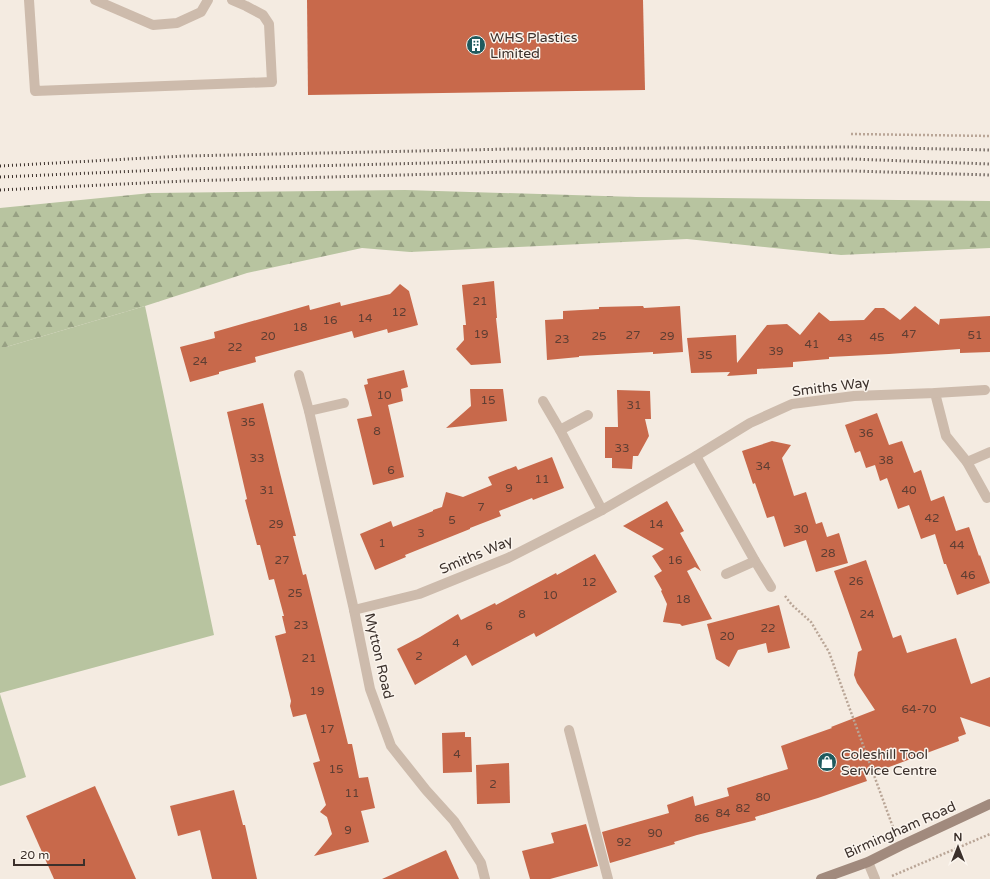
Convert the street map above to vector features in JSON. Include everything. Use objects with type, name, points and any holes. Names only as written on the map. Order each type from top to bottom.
[{"type":"main road","name":"Birmingham Road","points":[[821,879],[868,862],[990,804]]},
{"type":"street","points":[[29,0],[35,91],[272,82],[269,24],[263,15],[232,0]]},
{"type":"street","points":[[95,0],[153,25],[177,23],[201,12],[208,0]]},
{"type":"street","name":"Mytton Road","points":[[298,375],[309,411],[354,610],[370,689],[391,746],[426,790],[454,821],[481,863],[485,879]]},
{"type":"street","name":"Smiths Way","points":[[354,610],[418,594],[508,558],[602,510],[750,423],[792,404],[854,396],[985,390]]},
{"type":"street","points":[[934,393],[946,436],[967,462],[987,498]]},
{"type":"street","points":[[543,401],[602,510]]},
{"type":"street","points":[[309,411],[344,402]]},
{"type":"street","points":[[560,430],[588,415]]},
{"type":"street","points":[[967,462],[990,452]]},
{"type":"street","points":[[696,456],[771,587]]},
{"type":"street","points":[[726,574],[755,561]]},
{"type":"street","points":[[569,730],[608,879]]},
{"type":"street","points":[[868,862],[875,879]]},
{"type":"path","points":[[851,134],[990,136]]},
{"type":"path","points":[[771,587],[777,585],[792,605],[811,622],[829,652],[900,846]]},
{"type":"path","points":[[891,876],[990,834]]},
{"type":"green space","points":[[405,190],[636,197],[990,201],[990,248],[841,255],[687,239],[410,252],[362,248],[247,273],[145,306],[6,347],[0,347],[0,208],[151,193]]},
{"type":"green space","points":[[145,306],[214,635],[0,693],[0,347],[6,347]]},
{"type":"green space","points":[[0,694],[26,777],[0,786]]},
{"type":"building","name":"WHS Plastics Limited","points":[[307,0],[643,0],[645,90],[308,95]]},
{"type":"building","points":[[494,281],[501,363],[471,365],[456,349],[464,340],[463,325],[466,325],[462,285]]},
{"type":"building","points":[[400,284],[409,291],[418,325],[388,333],[387,329],[354,338],[352,331],[255,357],[256,362],[190,382],[180,347],[215,338],[214,332],[309,305],[310,310],[340,302],[341,306],[390,294]]},
{"type":"building","points":[[643,306],[644,308],[680,306],[683,352],[579,356],[547,360],[545,320],[563,319],[563,311],[599,309],[599,307]]},
{"type":"building","points":[[915,306],[939,325],[940,319],[990,316],[990,352],[960,353],[960,349],[829,357],[829,359],[793,362],[793,367],[757,369],[757,374],[727,376],[730,372],[691,373],[687,338],[736,335],[737,363],[767,325],[787,324],[800,335],[819,312],[830,321],[864,320],[875,308],[884,308],[900,320]]},
{"type":"building","points":[[404,370],[408,387],[401,389],[403,401],[388,405],[404,477],[373,485],[357,419],[372,416],[364,385],[368,384],[367,379]]},
{"type":"building","points":[[470,389],[503,389],[507,421],[446,428],[471,406]]},
{"type":"building","points":[[617,390],[650,391],[651,419],[645,419],[649,436],[638,456],[633,456],[632,469],[612,468],[612,458],[605,458],[605,427],[618,427]]},
{"type":"building","points":[[263,403],[296,536],[293,536],[303,575],[306,574],[348,744],[352,744],[359,778],[368,777],[375,808],[361,811],[369,842],[314,856],[332,834],[327,817],[320,812],[326,805],[313,763],[320,761],[306,714],[293,717],[290,706],[291,701],[275,636],[286,633],[282,616],[284,616],[274,579],[269,580],[260,545],[257,545],[245,500],[247,499],[227,412]]},
{"type":"building","points":[[877,413],[889,445],[902,441],[914,473],[921,470],[931,501],[944,496],[956,531],[969,527],[990,583],[957,595],[946,564],[944,564],[935,534],[921,539],[909,505],[898,509],[887,478],[880,481],[875,465],[866,468],[860,451],[855,453],[845,425]]},
{"type":"building","points":[[772,441],[791,445],[782,458],[794,496],[806,492],[816,524],[822,522],[827,537],[839,533],[848,563],[816,572],[806,540],[784,547],[774,516],[767,518],[755,483],[753,484],[742,451]]},
{"type":"building","points":[[552,457],[564,488],[533,500],[532,498],[499,511],[501,516],[405,555],[406,557],[375,570],[360,534],[391,521],[393,527],[442,507],[446,492],[463,497],[492,485],[488,477],[516,466],[518,470]]},
{"type":"building","points":[[667,501],[684,531],[680,533],[701,571],[695,567],[687,571],[712,619],[682,626],[680,624],[663,622],[667,604],[661,591],[662,590],[654,576],[662,571],[652,556],[664,549],[623,526]]},
{"type":"building","points":[[595,554],[617,592],[536,637],[534,633],[472,666],[466,655],[415,685],[397,649],[458,614],[461,620],[495,603],[496,605],[556,573],[557,575]]},
{"type":"building","points":[[866,560],[893,638],[901,635],[907,653],[956,638],[971,684],[990,677],[990,727],[960,717],[966,734],[958,737],[959,741],[865,776],[867,781],[755,817],[756,820],[697,835],[674,842],[675,844],[610,863],[602,832],[669,813],[667,805],[693,796],[695,806],[729,796],[727,788],[788,769],[781,746],[832,728],[831,727],[875,710],[857,683],[854,675],[858,652],[862,650],[834,571]]},
{"type":"building","points":[[779,605],[790,648],[768,653],[766,643],[738,650],[729,667],[716,659],[707,624]]},
{"type":"building","points":[[465,732],[465,737],[471,737],[472,772],[443,773],[442,733]]},
{"type":"building","points":[[509,763],[510,803],[477,804],[476,765]]},
{"type":"building","points":[[95,786],[136,879],[54,879],[26,816]]},
{"type":"building","points":[[234,790],[243,825],[245,825],[257,879],[212,879],[200,830],[178,836],[170,806]]},
{"type":"building","points":[[586,824],[598,866],[550,879],[530,879],[522,851],[554,843],[551,833]]},
{"type":"building","points":[[446,850],[459,879],[382,879]]},
{"type":"railway","points":[[0,166],[184,156],[511,149],[851,147],[990,150]]},
{"type":"railway","points":[[0,177],[185,169],[512,161],[851,159],[990,164]]},
{"type":"railway","points":[[0,190],[185,181],[510,172],[853,171],[990,175]]},
{"type":"place","name":"WHS Plastics Limited","points":[[476,45]]},
{"type":"place","name":"Coleshill Tool Service Centre","points":[[827,762]]}]
